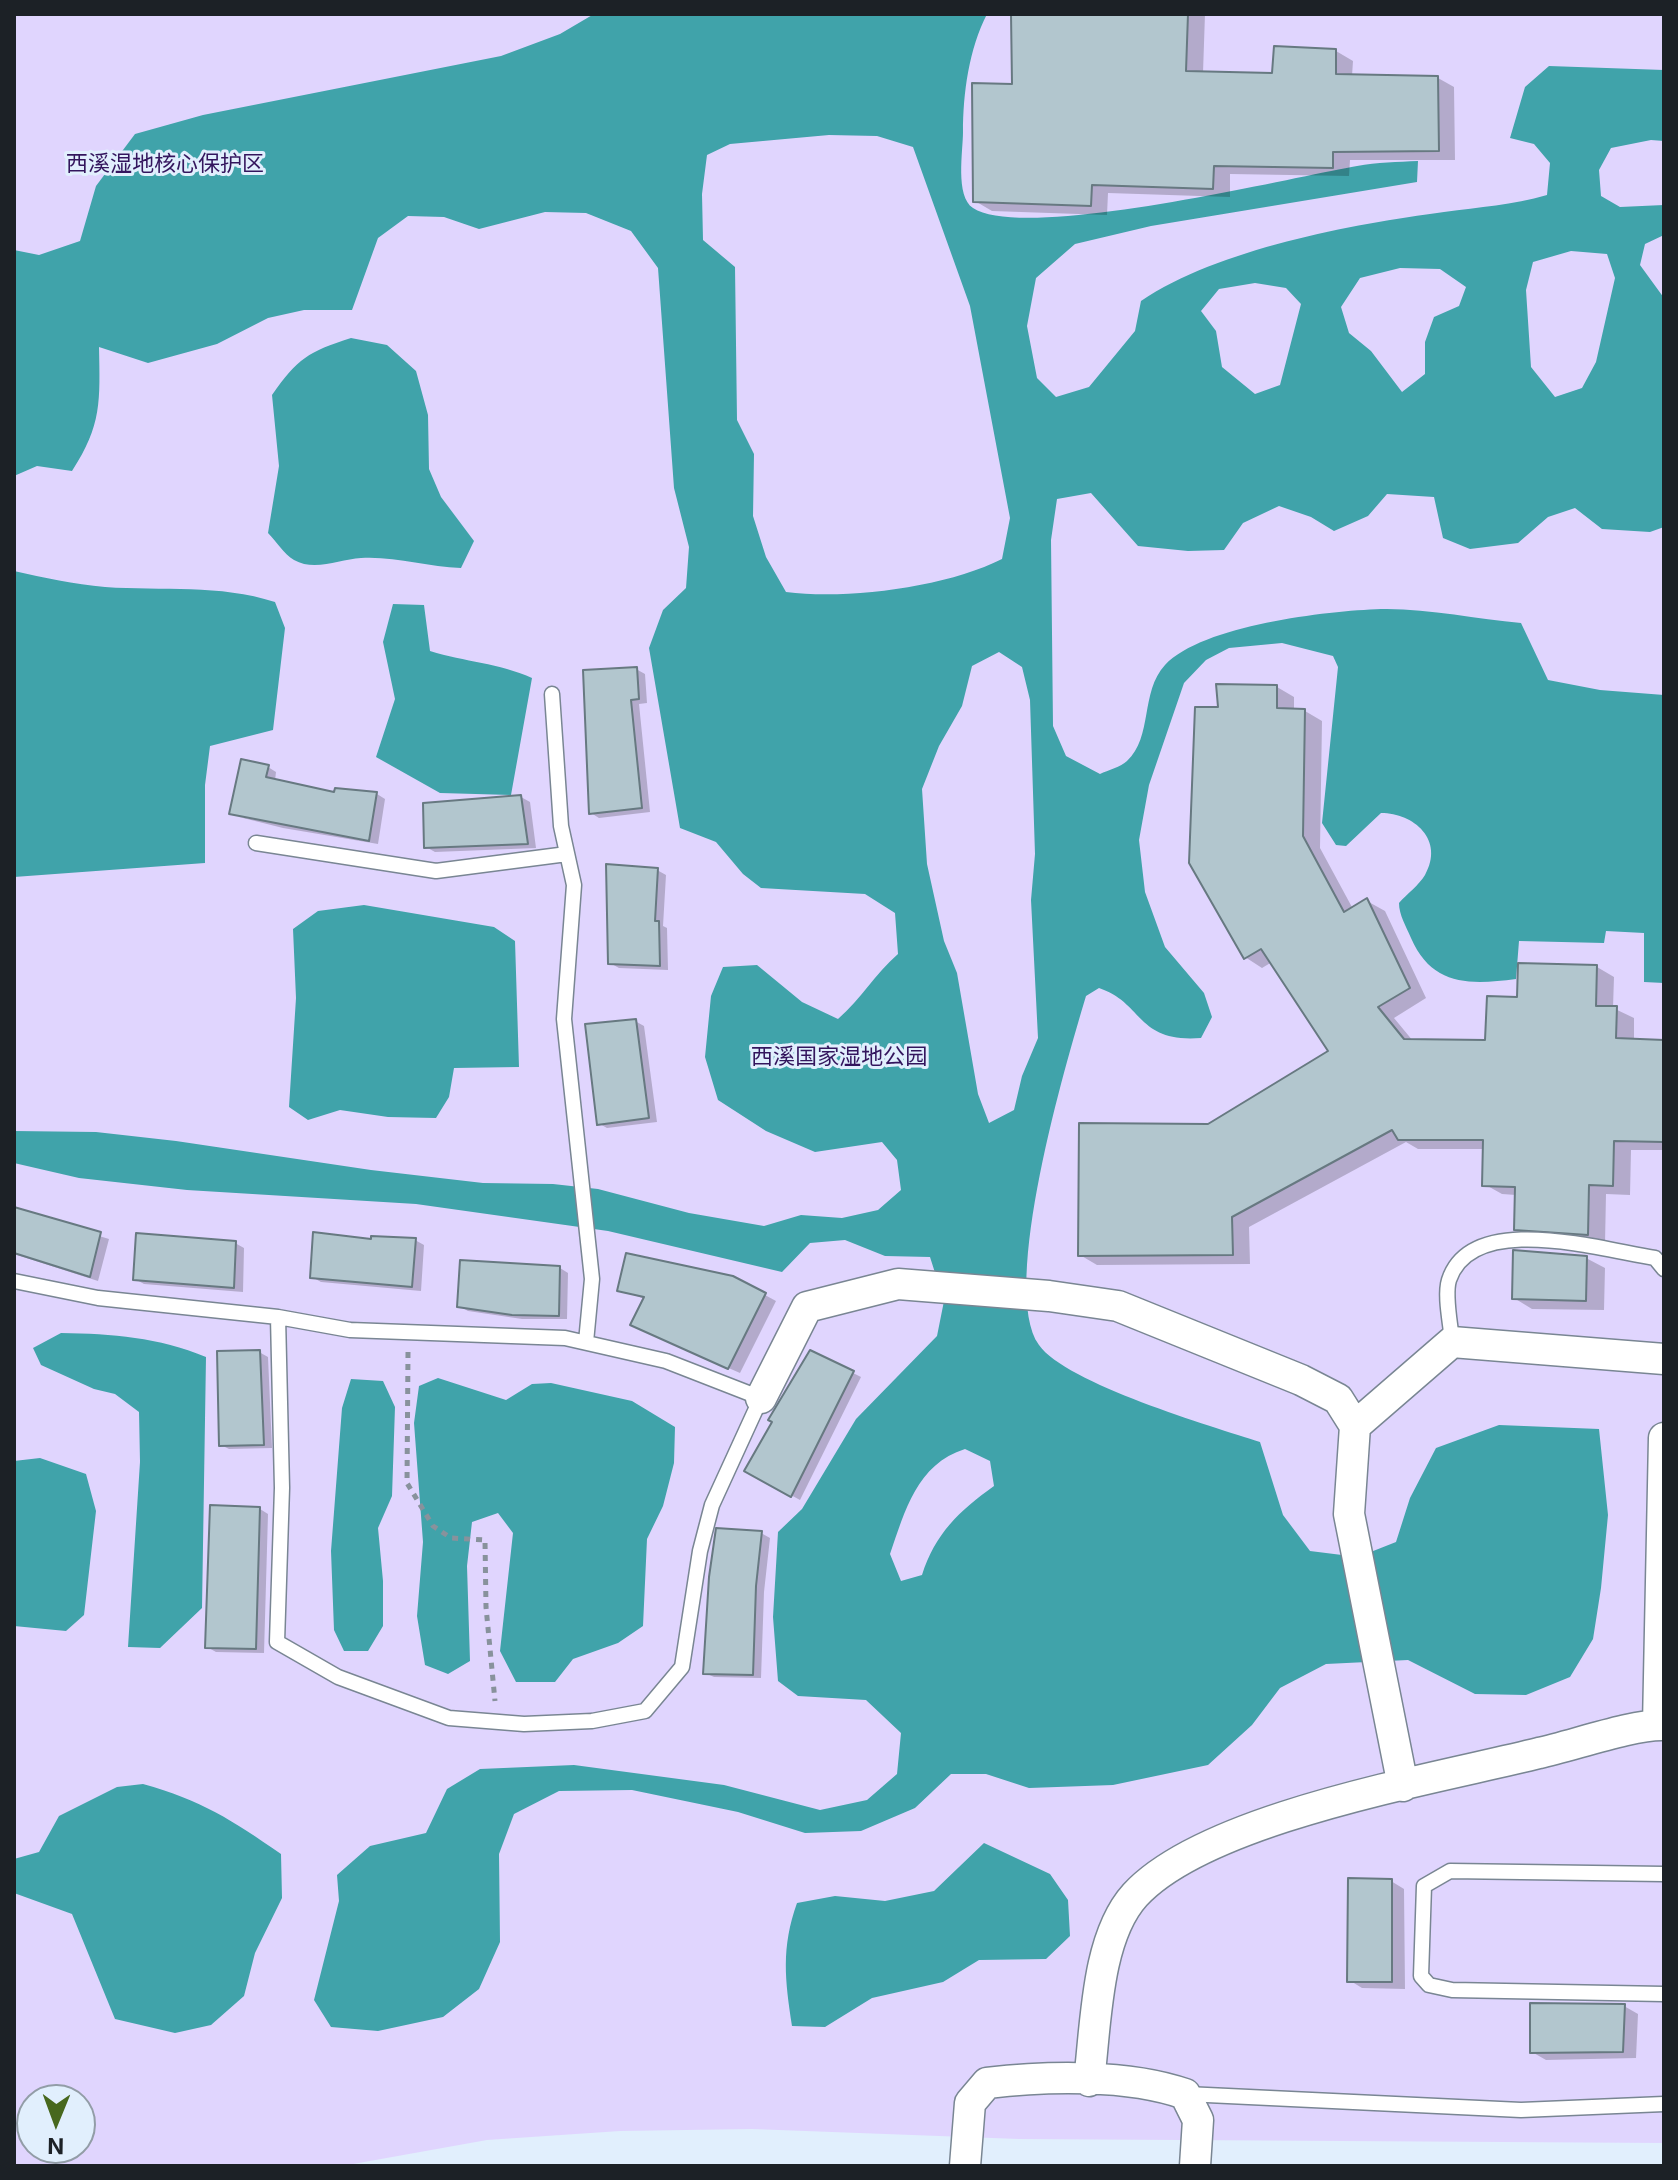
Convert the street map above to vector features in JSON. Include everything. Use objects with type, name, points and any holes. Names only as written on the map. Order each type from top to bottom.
[{"type":"street","points":[[761,1398],[807,1307],[898,1284],[1049,1296],[1118,1306],[1301,1380],[1338,1399],[1355,1426],[1349,1514],[1387,1693],[1403,1786]]},
{"type":"street","points":[[1355,1426],[1452,1342],[1664,1359]]},
{"type":"street","points":[[1089,2081],[1106,1952],[1120,1917],[1135,1895],[1159,1874],[1266,1822],[1661,1725],[1664,1438]]},
{"type":"street","points":[[965,2166],[970,2103],[987,2083],[1031,2078],[1157,2084],[1185,2094],[1198,2120],[1195,2166]]},
{"type":"lane","points":[[552,694],[561,826],[574,885],[564,1019],[592,1279],[586,1342]]},
{"type":"lane","points":[[256,843],[436,871],[486,868],[567,854]]},
{"type":"lane","points":[[1452,1342],[1449,1281],[1468,1251],[1500,1239],[1554,1242],[1655,1258],[1664,1269]]},
{"type":"lane","points":[[14,1281],[98,1298],[278,1317],[350,1330],[586,1342],[666,1361],[761,1398],[712,1505],[700,1551],[682,1667],[645,1711],[592,1721],[497,1722],[449,1718],[338,1677],[277,1642],[282,1488],[278,1317]]},
{"type":"lane","points":[[1664,1874],[1450,1871],[1424,1886],[1421,1976],[1429,1985],[1452,1990],[1664,1994]]},
{"type":"lane","points":[[1185,2094],[1521,2110],[1664,2104]]},
{"type":"path","points":[[408,1331],[407,1483],[433,1526],[451,1538],[485,1540],[486,1607],[497,1722]]},
{"type":"green space","name":"西溪国家湿地公园","points":[[14,14],[1664,14],[1664,2143],[1019,2139],[752,2129],[620,2131],[487,2140],[342,2166],[14,2166]]},
{"type":"water","points":[[594,14],[987,14],[971,56],[966,87],[962,184],[967,202],[973,208],[1002,216],[1099,213],[1219,194],[1365,165],[1418,161],[1417,182],[1151,226],[1075,244],[1036,278],[1027,326],[1037,378],[1056,397],[1089,387],[1135,331],[1141,301],[1208,267],[1246,253],[1328,232],[1547,195],[1550,163],[1534,144],[1510,138],[1525,87],[1549,66],[1664,70],[1664,141],[1651,140],[1611,148],[1599,170],[1601,196],[1620,207],[1664,205],[1664,235],[1645,244],[1640,265],[1664,298],[1664,527],[1650,532],[1602,529],[1575,508],[1548,517],[1518,543],[1470,549],[1443,538],[1434,497],[1387,494],[1368,516],[1334,531],[1311,517],[1279,506],[1243,523],[1224,550],[1188,551],[1138,546],[1091,493],[1057,499],[1051,540],[1053,726],[1066,756],[1100,774],[1118,767],[1135,751],[1144,727],[1152,688],[1165,665],[1183,651],[1207,640],[1236,630],[1299,617],[1398,609],[1521,623],[1548,680],[1600,690],[1664,695],[1664,983],[1644,982],[1644,933],[1606,931],[1604,943],[1519,941],[1516,979],[1468,981],[1441,974],[1430,966],[1411,938],[1400,912],[1399,903],[1422,879],[1430,862],[1429,840],[1423,831],[1405,818],[1381,813],[1346,846],[1336,845],[1322,823],[1338,667],[1333,656],[1282,643],[1229,648],[1206,660],[1184,683],[1149,785],[1139,840],[1145,892],[1165,947],[1204,993],[1212,1017],[1201,1038],[1180,1038],[1152,1028],[1125,1003],[1099,988],[1086,996],[1040,1174],[1027,1276],[1029,1316],[1039,1345],[1054,1359],[1078,1374],[1142,1402],[1260,1442],[1283,1515],[1310,1551],[1358,1557],[1396,1542],[1410,1498],[1436,1448],[1499,1425],[1599,1429],[1608,1515],[1601,1588],[1593,1639],[1570,1677],[1526,1695],[1475,1694],[1408,1660],[1326,1664],[1280,1688],[1252,1725],[1208,1765],[1113,1785],[1029,1788],[986,1774],[951,1774],[915,1808],[861,1831],[805,1833],[738,1812],[632,1790],[559,1791],[514,1814],[499,1854],[500,1942],[479,1989],[443,2017],[378,2031],[331,2027],[314,2000],[339,1901],[337,1875],[370,1846],[426,1833],[447,1789],[480,1769],[574,1765],[724,1785],[820,1810],[867,1800],[897,1774],[901,1733],[866,1700],[798,1696],[778,1681],[773,1617],[778,1532],[802,1509],[856,1419],[937,1336],[944,1301],[930,1257],[885,1256],[845,1240],[810,1243],[782,1272],[608,1231],[416,1204],[187,1190],[79,1178],[14,1163],[14,1131],[96,1132],[483,1183],[553,1184],[598,1189],[689,1213],[764,1226],[801,1215],[842,1218],[878,1210],[901,1190],[897,1160],[882,1142],[815,1152],[766,1131],[718,1100],[705,1057],[711,996],[723,967],[757,965],[802,1002],[838,1019],[898,954],[895,913],[865,894],[761,888],[743,874],[716,842],[680,828],[649,648],[663,610],[686,588],[689,547],[674,488],[658,268],[631,231],[586,213],[545,212],[479,229],[444,217],[408,216],[378,238],[352,310],[304,310],[268,318],[217,344],[148,363],[99,347],[94,426],[72,471],[37,466],[14,476],[14,250],[39,255],[80,241],[96,186],[135,134],[203,115],[501,56],[560,34]],"holes":[[[829,135],[877,136],[913,147],[970,306],[1010,518],[1002,559],[954,577],[897,589],[838,594],[786,592],[766,557],[753,516],[754,454],[737,420],[735,267],[703,240],[702,194],[707,155],[730,144]],[[1571,251],[1607,254],[1615,278],[1596,362],[1582,388],[1555,397],[1531,367],[1526,290],[1533,262]],[[1400,268],[1440,269],[1466,287],[1459,306],[1434,317],[1425,342],[1425,374],[1402,392],[1371,351],[1349,333],[1341,307],[1360,278]],[[1255,283],[1286,288],[1301,304],[1280,385],[1255,394],[1222,367],[1216,331],[1201,311],[1219,289]],[[999,652],[1022,667],[1030,700],[1035,854],[1031,900],[1038,1038],[1022,1076],[1014,1110],[989,1123],[978,1094],[957,973],[944,941],[927,864],[922,789],[939,746],[962,706],[972,666]],[[965,1449],[990,1461],[994,1486],[941,1535],[922,1575],[901,1581],[890,1554],[915,1491],[935,1466]]]},
{"type":"water","points":[[351,338],[387,345],[416,371],[428,415],[429,469],[441,497],[474,541],[461,568],[374,558],[310,565],[294,560],[268,533],[279,466],[272,395],[289,372],[305,358]]},
{"type":"water","points":[[14,571],[93,586],[212,590],[275,602],[285,628],[273,730],[210,746],[205,785],[205,863],[14,877]]},
{"type":"water","points":[[393,604],[424,605],[430,651],[532,678],[511,795],[440,793],[376,757],[395,699],[383,642]]},
{"type":"water","points":[[364,905],[494,927],[515,941],[519,1067],[454,1068],[449,1097],[436,1118],[388,1117],[340,1110],[308,1120],[289,1107],[296,998],[293,929],[318,911]]},
{"type":"water","points":[[61,1333],[135,1338],[206,1357],[202,1608],[160,1648],[128,1647],[140,1462],[139,1412],[115,1394],[94,1389],[41,1365],[33,1348]]},
{"type":"water","points":[[438,1378],[506,1400],[532,1384],[551,1383],[632,1401],[675,1427],[674,1463],[663,1506],[647,1539],[643,1626],[618,1643],[573,1659],[555,1682],[516,1682],[500,1651],[513,1533],[498,1513],[472,1522],[467,1566],[470,1661],[448,1674],[425,1665],[417,1616],[423,1542],[414,1423],[419,1386]]},
{"type":"water","points":[[351,1379],[383,1381],[395,1407],[392,1496],[378,1528],[383,1626],[368,1651],[344,1651],[334,1630],[331,1551],[342,1408]]},
{"type":"water","points":[[40,1458],[86,1474],[96,1511],[84,1615],[66,1631],[14,1626],[14,1461]]},
{"type":"water","points":[[143,1784],[215,1812],[281,1854],[282,1898],[255,1953],[244,1996],[211,2025],[175,2033],[115,2019],[72,1914],[14,1893],[14,1859],[39,1852],[59,1816],[117,1787]]},
{"type":"water","points":[[984,1843],[1050,1874],[1068,1900],[1070,1936],[1046,1959],[979,1960],[943,1982],[872,1998],[825,2027],[792,2026],[786,1964],[788,1935],[797,1903],[835,1896],[885,1901],[934,1891]]},
{"type":"building","points":[[1011,14],[1188,14],[1186,71],[1272,73],[1274,46],[1336,49],[1336,74],[1438,76],[1439,151],[1333,152],[1333,168],[1214,166],[1213,189],[1092,185],[1091,206],[973,202],[972,83],[1012,84]]},
{"type":"building","points":[[637,667],[639,699],[631,700],[642,808],[589,814],[583,670]]},
{"type":"building","points":[[1216,684],[1277,685],[1277,708],[1305,709],[1303,836],[1344,912],[1367,898],[1410,988],[1378,1007],[1404,1039],[1485,1040],[1487,996],[1517,997],[1518,963],[1597,965],[1596,1006],[1617,1006],[1616,1038],[1664,1040],[1664,1142],[1614,1141],[1613,1186],[1589,1185],[1588,1235],[1514,1230],[1515,1187],[1482,1186],[1483,1140],[1398,1140],[1392,1130],[1232,1217],[1233,1255],[1078,1256],[1079,1123],[1208,1124],[1328,1051],[1261,949],[1244,959],[1189,863],[1195,707],[1218,707]]},
{"type":"building","points":[[241,759],[269,765],[266,777],[334,792],[335,788],[377,792],[369,841],[229,814]]},
{"type":"building","points":[[521,795],[528,844],[424,848],[423,803]]},
{"type":"building","points":[[606,864],[658,868],[655,921],[659,921],[660,966],[608,964]]},
{"type":"building","points":[[636,1019],[649,1118],[597,1125],[585,1024]]},
{"type":"building","points":[[14,1207],[101,1232],[90,1277],[14,1253]]},
{"type":"building","points":[[313,1232],[371,1239],[371,1236],[416,1238],[412,1287],[310,1278]]},
{"type":"building","points":[[136,1233],[236,1241],[234,1288],[133,1280]]},
{"type":"building","points":[[1513,1250],[1587,1256],[1586,1301],[1512,1299]]},
{"type":"building","points":[[626,1253],[733,1276],[766,1293],[728,1369],[630,1325],[644,1297],[617,1291]]},
{"type":"building","points":[[460,1260],[560,1266],[559,1316],[512,1315],[457,1307]]},
{"type":"building","points":[[260,1350],[264,1445],[219,1446],[217,1351]]},
{"type":"building","points":[[810,1350],[854,1371],[791,1497],[744,1471],[772,1422],[768,1420]]},
{"type":"building","points":[[210,1505],[260,1507],[256,1649],[205,1648]]},
{"type":"building","points":[[716,1528],[762,1531],[756,1586],[753,1675],[703,1674],[709,1577]]},
{"type":"building","points":[[1348,1878],[1392,1879],[1392,1982],[1347,1982]]},
{"type":"building","points":[[1530,2003],[1625,2004],[1623,2052],[1530,2053]]},
{"type":"park label","name":"西溪湿地核心保护区","points":[[165,164]]}]
